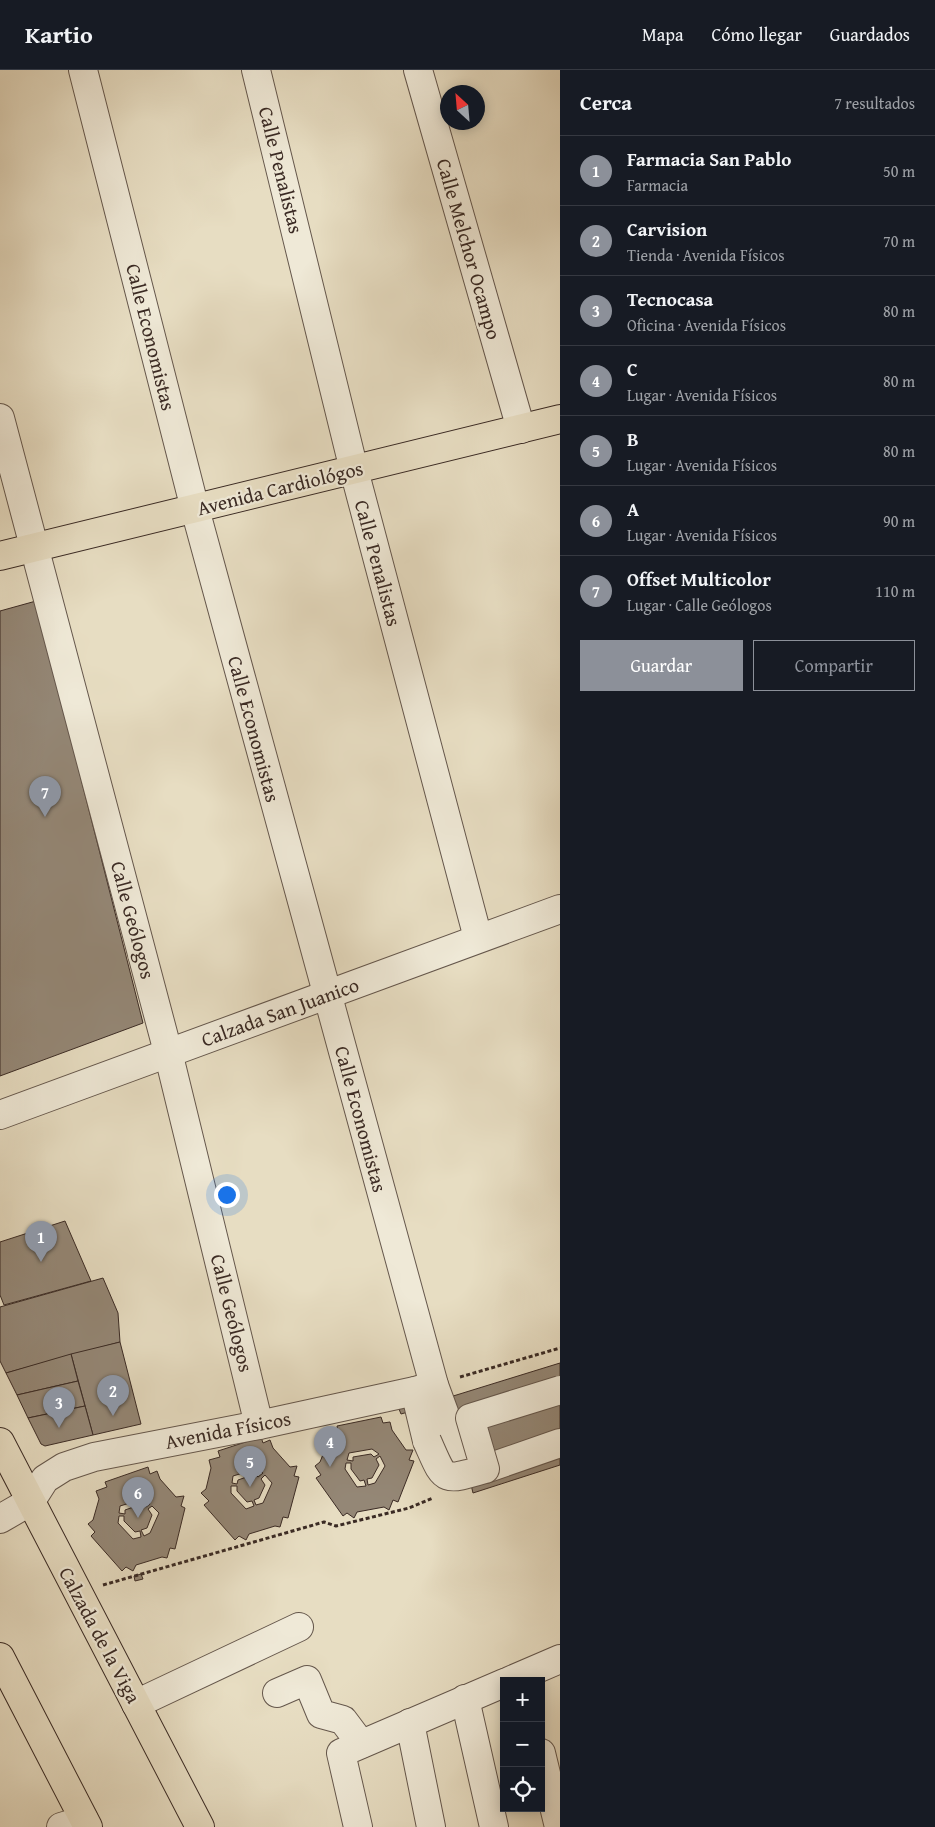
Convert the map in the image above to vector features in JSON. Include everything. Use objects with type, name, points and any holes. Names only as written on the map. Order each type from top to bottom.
[{"type":"main road","name":"Avenida Cardiológos","points":[[0,556],[560,419]]},
{"type":"main road","name":"Calzada de la Viga","points":[[0,1442],[76,1592],[200,1827]]},
{"type":"main road","points":[[0,1658],[78,1825]]},
{"type":"street","name":"Calle Economistas","points":[[83,70],[195,509],[326,996],[424,1388],[445,1431],[440,1469],[447,1476],[456,1478],[476,1468]]},
{"type":"street","name":"Calle Penalistas","points":[[256,70],[354,470],[478,938]]},
{"type":"street","name":"Calle Melchor Ocampo","points":[[418,70],[521,429]]},
{"type":"street","name":"Calle Geólogos","points":[[0,418],[168,1052],[259,1425]]},
{"type":"street","name":"Calzada San Juanico","points":[[0,1115],[560,909]]},
{"type":"street","name":"Avenida Físicos","points":[[0,1519],[31,1501],[45,1479],[64,1467],[86,1459],[259,1425],[424,1388]]},
{"type":"street","points":[[560,1390],[470,1418],[476,1468],[560,1443]]},
{"type":"street","points":[[136,1704],[299,1627]]},
{"type":"street","points":[[521,1677],[560,1659]]},
{"type":"street","points":[[277,1693],[307,1680],[321,1714],[343,1720],[361,1744]]},
{"type":"street","points":[[358,1827],[341,1753],[500,1686]]},
{"type":"street","points":[[465,1700],[494,1827]]},
{"type":"street","points":[[410,1723],[431,1827]]},
{"type":"street","points":[[544,1767],[559,1827]]},
{"type":"path","points":[[424,1388],[560,1348]]},
{"type":"path","points":[[76,1592],[324,1522],[336,1526],[409,1508],[433,1498]]},
{"type":"building","points":[[36,601],[143,1023],[0,1076],[0,611]]},
{"type":"building","points":[[65,1221],[91,1281],[4,1305],[0,1295],[0,1242]]},
{"type":"building","points":[[103,1278],[118,1313],[120,1342],[6,1373],[0,1361],[0,1307]]},
{"type":"building","points":[[120,1342],[141,1424],[93,1435],[71,1354]]},
{"type":"building","points":[[71,1354],[78,1381],[17,1395],[6,1373]]},
{"type":"building","points":[[560,1363],[560,1465],[473,1493],[450,1397]]},
{"type":"building","points":[[78,1381],[85,1406],[28,1418],[17,1395]]},
{"type":"building","points":[[85,1406],[93,1435],[45,1446],[41,1444],[28,1418]]},
{"type":"building","points":[[407,1407],[408,1412],[401,1414],[399,1409]]},
{"type":"building","points":[[381,1417],[383,1423],[390,1422],[392,1430],[406,1450],[413,1450],[409,1460],[414,1461],[398,1502],[393,1500],[389,1510],[384,1507],[357,1512],[354,1518],[347,1513],[343,1516],[316,1478],[321,1475],[315,1466],[320,1462],[328,1442],[326,1434],[338,1432],[337,1426]],"holes":[[[372,1449],[379,1454],[374,1457],[371,1454],[353,1457],[353,1461],[347,1460],[349,1453]],[[380,1456],[385,1466],[375,1483],[368,1485],[367,1479],[372,1478],[379,1465],[376,1459]],[[346,1463],[351,1463],[351,1469],[360,1481],[364,1480],[366,1486],[357,1487],[345,1469]]]},
{"type":"building","points":[[261,1437],[263,1443],[270,1440],[273,1448],[290,1467],[297,1466],[294,1476],[299,1477],[288,1518],[283,1517],[280,1527],[275,1526],[249,1534],[246,1540],[239,1536],[235,1540],[204,1505],[209,1501],[201,1493],[206,1489],[211,1468],[209,1460],[220,1457],[218,1451]],"holes":[[[256,1469],[263,1473],[258,1477],[255,1474],[238,1480],[237,1484],[232,1483],[233,1476]],[[265,1475],[272,1483],[263,1503],[256,1505],[254,1500],[259,1498],[265,1485],[261,1479]],[[231,1486],[237,1486],[237,1491],[247,1502],[252,1501],[254,1506],[246,1509],[231,1493]]]},
{"type":"building","points":[[148,1467],[150,1474],[157,1471],[160,1479],[176,1497],[184,1496],[181,1506],[185,1508],[175,1549],[170,1548],[167,1558],[162,1557],[136,1565],[133,1571],[126,1567],[122,1571],[91,1536],[95,1532],[88,1524],[93,1520],[99,1499],[96,1491],[107,1487],[105,1482]],"holes":[[[143,1499],[150,1504],[146,1507],[142,1504],[125,1510],[125,1514],[119,1513],[120,1506]],[[152,1506],[159,1513],[150,1533],[144,1536],[141,1530],[147,1528],[152,1515],[148,1509]],[[119,1516],[124,1516],[124,1521],[135,1532],[140,1531],[141,1537],[133,1539],[118,1523]]]},
{"type":"building","points":[[141,1574],[143,1579],[135,1581],[134,1576]]},
{"type":"place","name":"Offset Multicolor","points":[[45,817]]},
{"type":"place","name":"Farmacia San Pablo","points":[[41,1262]]},
{"type":"place","name":"Carvision","points":[[113,1416]]},
{"type":"place","name":"Tecnocasa","points":[[59,1428]]},
{"type":"place","name":"C","points":[[330,1467]]},
{"type":"place","name":"B","points":[[250,1487]]},
{"type":"place","name":"A","points":[[138,1518]]}]
